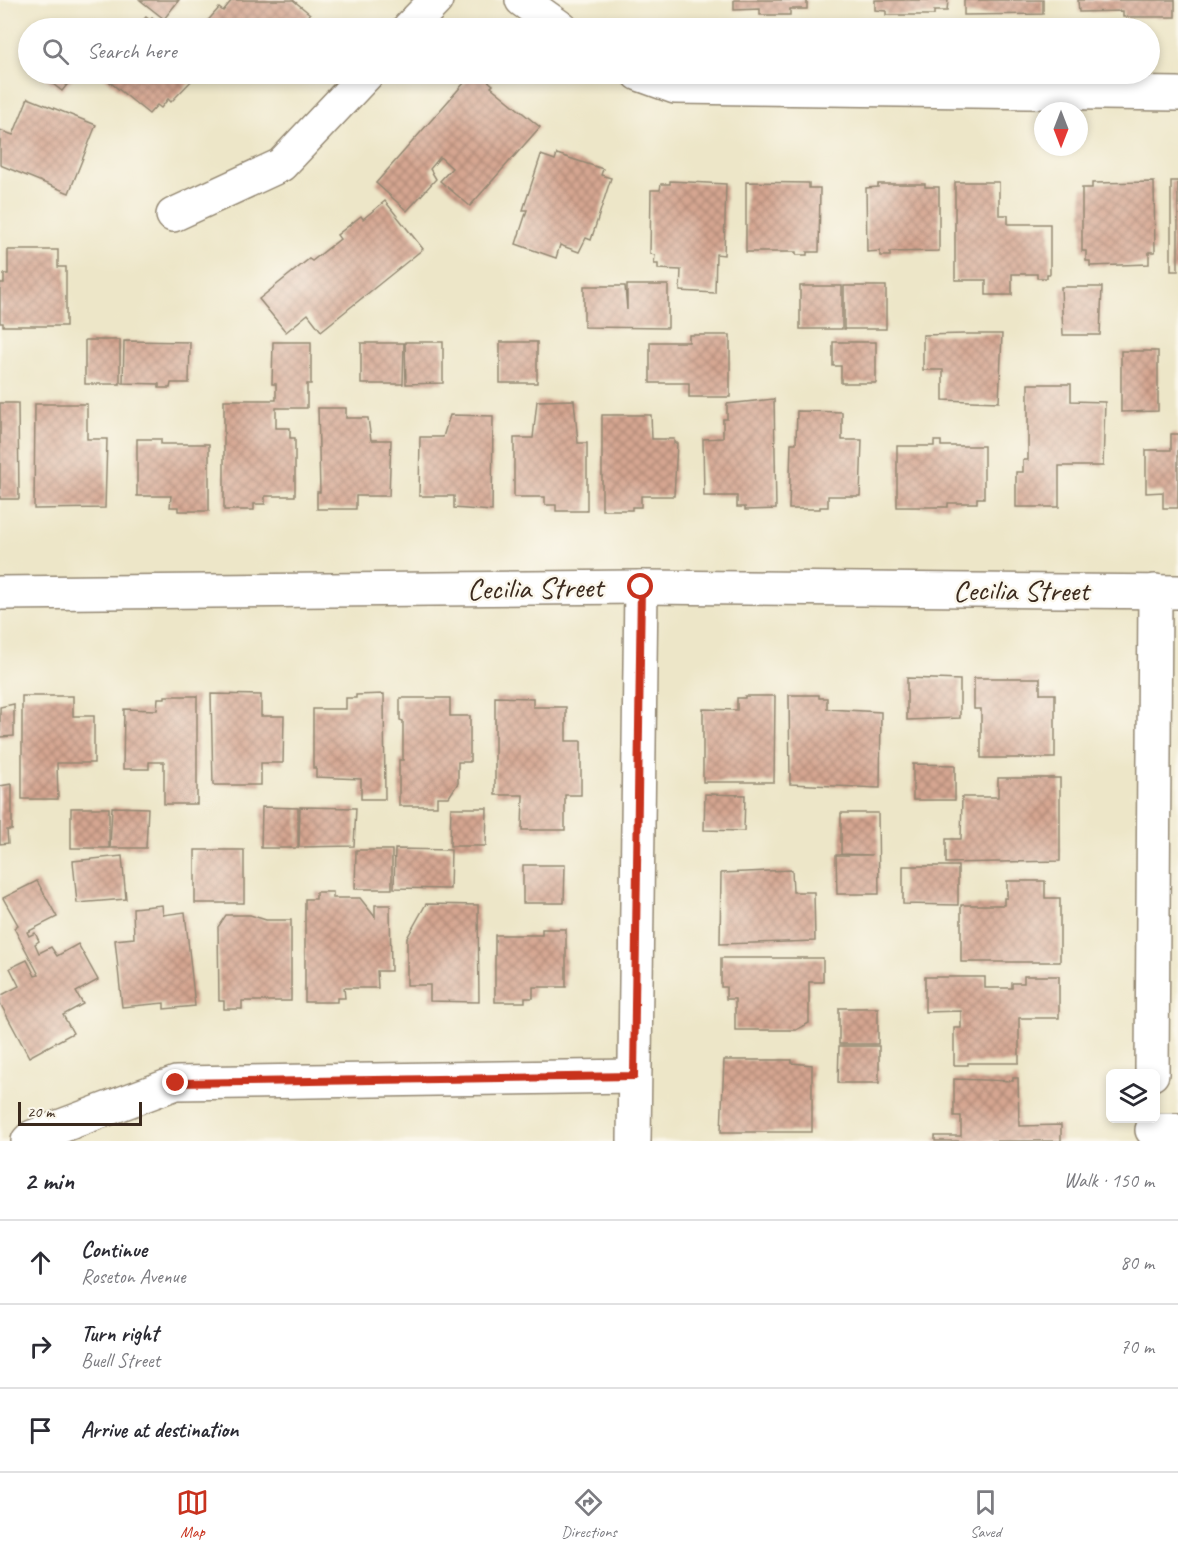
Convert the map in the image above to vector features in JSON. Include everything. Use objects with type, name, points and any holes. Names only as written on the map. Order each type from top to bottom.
[{"type":"street","points":[[419,18],[436,0]]},
{"type":"street","points":[[522,0],[547,18]]},
{"type":"street","points":[[173,214],[281,165],[358,84]]},
{"type":"street","points":[[667,84],[675,87],[1178,94]]},
{"type":"street","points":[[634,1141],[641,587]]},
{"type":"street","name":"Cecilia Street","points":[[0,593],[641,587],[1166,591]]},
{"type":"street","points":[[1152,1069],[1166,591]]},
{"type":"street","points":[[28,1141],[32,1137],[176,1083],[634,1076]]},
{"type":"building","points":[[140,0],[179,0],[163,18]]},
{"type":"building","points":[[232,0],[293,0],[310,14],[307,18],[210,18],[219,8],[223,11]]},
{"type":"building","points":[[734,0],[807,0],[807,9],[790,9],[790,15],[760,15],[760,9],[734,10]]},
{"type":"building","points":[[875,0],[948,0],[947,11],[934,11],[934,15],[886,15],[886,11],[875,10]]},
{"type":"building","points":[[964,0],[1043,0],[1043,14],[964,15]]},
{"type":"building","points":[[1078,0],[1175,0],[1175,17],[1123,17],[1123,11],[1079,12]]},
{"type":"building","points":[[53,84],[68,84],[62,91]]},
{"type":"building","points":[[112,84],[188,84],[171,102],[168,99],[161,108],[157,105],[149,114]]},
{"type":"building","points":[[463,84],[492,84],[491,87],[540,127],[470,206],[440,181],[452,168],[440,157],[430,169],[436,179],[407,211],[376,183]]},
{"type":"building","points":[[28,98],[96,125],[69,193],[0,165],[0,130],[13,135]]},
{"type":"building","points":[[557,154],[603,169],[601,175],[611,178],[591,240],[586,238],[579,252],[560,245],[556,258],[516,244],[527,210],[523,210],[541,155],[555,160]]},
{"type":"building","points":[[670,181],[726,184],[724,255],[716,254],[715,293],[680,291],[681,270],[658,269],[658,264],[654,264],[655,255],[650,254],[651,190],[660,190],[661,184],[670,184]]},
{"type":"building","points":[[1171,181],[1178,181],[1178,271],[1171,271]]},
{"type":"building","points":[[746,182],[809,183],[809,188],[820,188],[819,252],[796,255],[796,252],[746,252]]},
{"type":"building","points":[[955,182],[999,182],[999,215],[1008,215],[1008,224],[1050,224],[1050,274],[1047,274],[1047,278],[1037,278],[1037,274],[1012,274],[1012,295],[986,295],[986,280],[955,280]]},
{"type":"building","points":[[1154,182],[1155,252],[1149,252],[1149,264],[1090,266],[1090,261],[1086,261],[1086,251],[1082,251],[1082,188],[1092,188],[1092,183]]},
{"type":"building","points":[[878,184],[925,184],[925,187],[939,187],[939,251],[890,252],[890,256],[880,256],[880,251],[867,252],[866,188],[878,187]]},
{"type":"building","points":[[385,201],[423,249],[321,331],[308,314],[286,332],[259,299],[309,259],[312,261],[340,239],[337,235],[361,216],[363,219]]},
{"type":"building","points":[[8,250],[58,250],[58,267],[66,267],[66,326],[3,326],[3,323],[0,323],[0,283],[4,283],[4,274],[8,274]]},
{"type":"building","points":[[627,285],[668,285],[668,328],[584,327],[584,286],[625,286],[627,310]]},
{"type":"building","points":[[800,286],[842,286],[842,329],[800,329]]},
{"type":"building","points":[[844,286],[886,286],[886,329],[844,329]]},
{"type":"building","points":[[1061,287],[1102,287],[1100,335],[1063,335]]},
{"type":"building","points":[[1002,334],[999,402],[943,400],[943,370],[923,370],[923,335]]},
{"type":"building","points":[[689,335],[730,335],[730,397],[689,397],[689,383],[650,383],[650,342],[689,342]]},
{"type":"building","points":[[85,340],[120,340],[120,384],[85,384]]},
{"type":"building","points":[[124,341],[190,342],[189,383],[171,383],[170,388],[159,388],[159,384],[123,383]]},
{"type":"building","points":[[273,342],[311,342],[311,384],[307,384],[307,408],[276,408],[276,428],[290,428],[290,438],[295,438],[295,496],[265,496],[265,504],[254,504],[254,510],[224,510],[224,400],[276,400],[276,384],[272,384]]},
{"type":"building","points":[[405,342],[443,342],[443,383],[406,384]]},
{"type":"building","points":[[500,342],[537,342],[537,383],[500,383]]},
{"type":"building","points":[[833,342],[876,342],[876,383],[841,383],[841,366],[833,366]]},
{"type":"building","points":[[361,343],[404,343],[403,384],[361,384]]},
{"type":"building","points":[[1121,351],[1158,351],[1158,411],[1121,412]]},
{"type":"building","points":[[1028,384],[1071,384],[1071,401],[1105,402],[1103,466],[1059,466],[1059,507],[1016,507],[1016,472],[1023,472],[1023,460],[1028,460]]},
{"type":"building","points":[[774,399],[776,509],[745,510],[745,507],[737,507],[737,496],[704,496],[703,439],[723,438],[723,419],[727,419],[727,404]]},
{"type":"building","points":[[574,400],[578,443],[587,443],[587,511],[556,511],[556,505],[545,505],[545,497],[514,497],[514,438],[533,438],[537,401]]},
{"type":"building","points":[[0,403],[18,403],[19,499],[0,499]]},
{"type":"building","points":[[35,404],[87,404],[87,439],[107,439],[105,508],[34,509]]},
{"type":"building","points":[[318,408],[346,408],[346,418],[368,418],[371,440],[391,440],[389,496],[356,496],[356,509],[317,509],[317,492],[320,492]]},
{"type":"building","points":[[797,411],[842,412],[842,440],[862,440],[860,496],[828,496],[828,507],[789,509],[791,443],[796,443]]},
{"type":"building","points":[[450,415],[493,416],[492,511],[454,508],[454,496],[419,496],[420,437],[443,437]]},
{"type":"building","points":[[602,415],[651,415],[652,439],[674,439],[674,443],[677,443],[674,496],[641,496],[641,507],[632,507],[632,510],[602,510]]},
{"type":"building","points":[[1171,434],[1178,434],[1178,508],[1163,508],[1163,492],[1146,493],[1146,450],[1171,450]]},
{"type":"building","points":[[137,439],[161,439],[161,444],[209,444],[209,511],[178,511],[178,507],[170,507],[171,496],[137,496]]},
{"type":"building","points":[[934,441],[941,441],[941,446],[984,446],[984,498],[977,498],[977,503],[948,503],[948,507],[897,507],[897,446],[934,446]]},
{"type":"building","points":[[907,678],[960,680],[960,718],[907,720]]},
{"type":"building","points":[[974,678],[1040,678],[1040,694],[1055,694],[1055,758],[981,758],[981,709],[974,709]]},
{"type":"building","points":[[211,694],[261,695],[261,716],[284,716],[283,763],[261,763],[261,785],[213,785]]},
{"type":"building","points":[[384,694],[385,799],[361,799],[361,779],[316,777],[316,768],[313,768],[313,709],[346,709],[346,698],[356,698],[356,695]]},
{"type":"building","points":[[789,695],[819,695],[819,698],[827,698],[827,709],[881,712],[880,788],[790,784]]},
{"type":"building","points":[[22,696],[73,696],[73,716],[94,716],[94,763],[57,763],[58,799],[22,799]]},
{"type":"building","points":[[165,696],[197,696],[197,804],[164,804],[164,762],[149,762],[149,769],[123,769],[124,709],[157,710],[158,698],[165,698]]},
{"type":"building","points":[[745,696],[775,696],[774,782],[703,782],[703,709],[737,710],[737,698],[745,698]]},
{"type":"building","points":[[495,697],[533,698],[533,707],[566,707],[566,741],[581,741],[581,795],[565,795],[565,830],[522,830],[523,795],[495,795]]},
{"type":"building","points":[[400,698],[450,698],[450,716],[470,716],[470,762],[458,762],[458,783],[449,797],[437,797],[437,806],[399,806],[399,760],[403,760],[403,721],[400,720]]},
{"type":"building","points":[[14,704],[14,736],[0,737],[0,707]]},
{"type":"building","points":[[913,764],[955,765],[955,800],[913,800]]},
{"type":"building","points":[[998,778],[1060,778],[1060,861],[946,863],[946,839],[961,839],[962,797],[998,797]]},
{"type":"building","points":[[12,784],[12,830],[7,830],[8,843],[0,844],[0,786]]},
{"type":"building","points":[[705,794],[745,795],[744,831],[704,830]]},
{"type":"building","points":[[112,807],[148,808],[146,848],[110,848]]},
{"type":"building","points":[[262,807],[298,808],[298,848],[261,848]]},
{"type":"building","points":[[300,807],[356,808],[354,846],[299,847]]},
{"type":"building","points":[[71,808],[109,808],[109,848],[71,848]]},
{"type":"building","points":[[451,808],[487,808],[486,846],[450,846]]},
{"type":"building","points":[[841,813],[878,813],[879,894],[837,894],[836,855],[872,855],[841,854]]},
{"type":"building","points":[[395,849],[451,850],[450,889],[394,888]]},
{"type":"building","points":[[195,850],[244,850],[244,903],[195,903]]},
{"type":"building","points":[[356,850],[392,850],[392,889],[355,889]]},
{"type":"building","points":[[122,856],[126,899],[77,903],[73,861]]},
{"type":"building","points":[[523,865],[565,865],[564,903],[523,903]]},
{"type":"building","points":[[903,866],[958,866],[958,905],[903,904]]},
{"type":"building","points":[[792,870],[793,892],[814,892],[815,941],[720,944],[721,873]]},
{"type":"building","points":[[37,881],[57,917],[27,932],[29,936],[35,933],[39,941],[35,944],[39,953],[51,947],[57,956],[78,944],[98,980],[76,992],[83,1004],[63,1015],[73,1033],[29,1057],[0,1003],[0,996],[19,986],[10,968],[27,960],[35,976],[39,975],[14,928],[18,925],[3,898]]},
{"type":"building","points":[[1007,881],[1045,881],[1045,898],[1060,898],[1060,962],[961,962],[961,905],[1004,905],[1004,898],[1007,898]]},
{"type":"building","points":[[316,892],[333,892],[333,898],[360,898],[375,917],[375,905],[390,905],[391,971],[377,971],[378,988],[344,988],[345,998],[337,998],[337,1002],[305,1002],[305,899],[316,899]]},
{"type":"building","points":[[426,904],[478,905],[479,1002],[430,1001],[430,985],[407,985],[407,938]]},
{"type":"building","points":[[162,905],[163,915],[185,912],[195,1006],[164,1009],[164,1003],[122,1007],[115,940],[134,938],[133,908]]},
{"type":"building","points":[[226,915],[250,915],[266,920],[291,920],[291,1001],[242,1001],[242,1009],[224,1009],[224,1001],[219,1001],[218,927]]},
{"type":"building","points":[[542,929],[566,929],[566,987],[533,987],[533,998],[525,998],[525,1002],[495,1002],[495,935],[542,935]]},
{"type":"building","points":[[721,958],[823,958],[823,982],[809,982],[809,1023],[796,1030],[735,1030],[735,999],[726,999],[726,987],[721,987]]},
{"type":"building","points":[[1024,976],[1059,976],[1059,1018],[1019,1018],[1019,1063],[954,1065],[954,1028],[961,1028],[961,1011],[925,1012],[925,977],[985,977],[985,988],[1012,988],[1012,983],[1024,983]]},
{"type":"building","points":[[839,1008],[878,1008],[878,1044],[839,1044]]},
{"type":"building","points":[[839,1046],[879,1046],[879,1083],[838,1083]]},
{"type":"building","points":[[724,1060],[792,1060],[792,1063],[812,1065],[812,1132],[721,1132]]},
{"type":"building","points":[[1013,1078],[1018,1078],[1019,1126],[1061,1125],[1061,1141],[935,1141],[935,1136],[961,1136],[961,1116],[954,1116],[954,1079],[1013,1081]]},
{"type":"route","points":[[176,1083],[634,1076],[641,587]]}]
